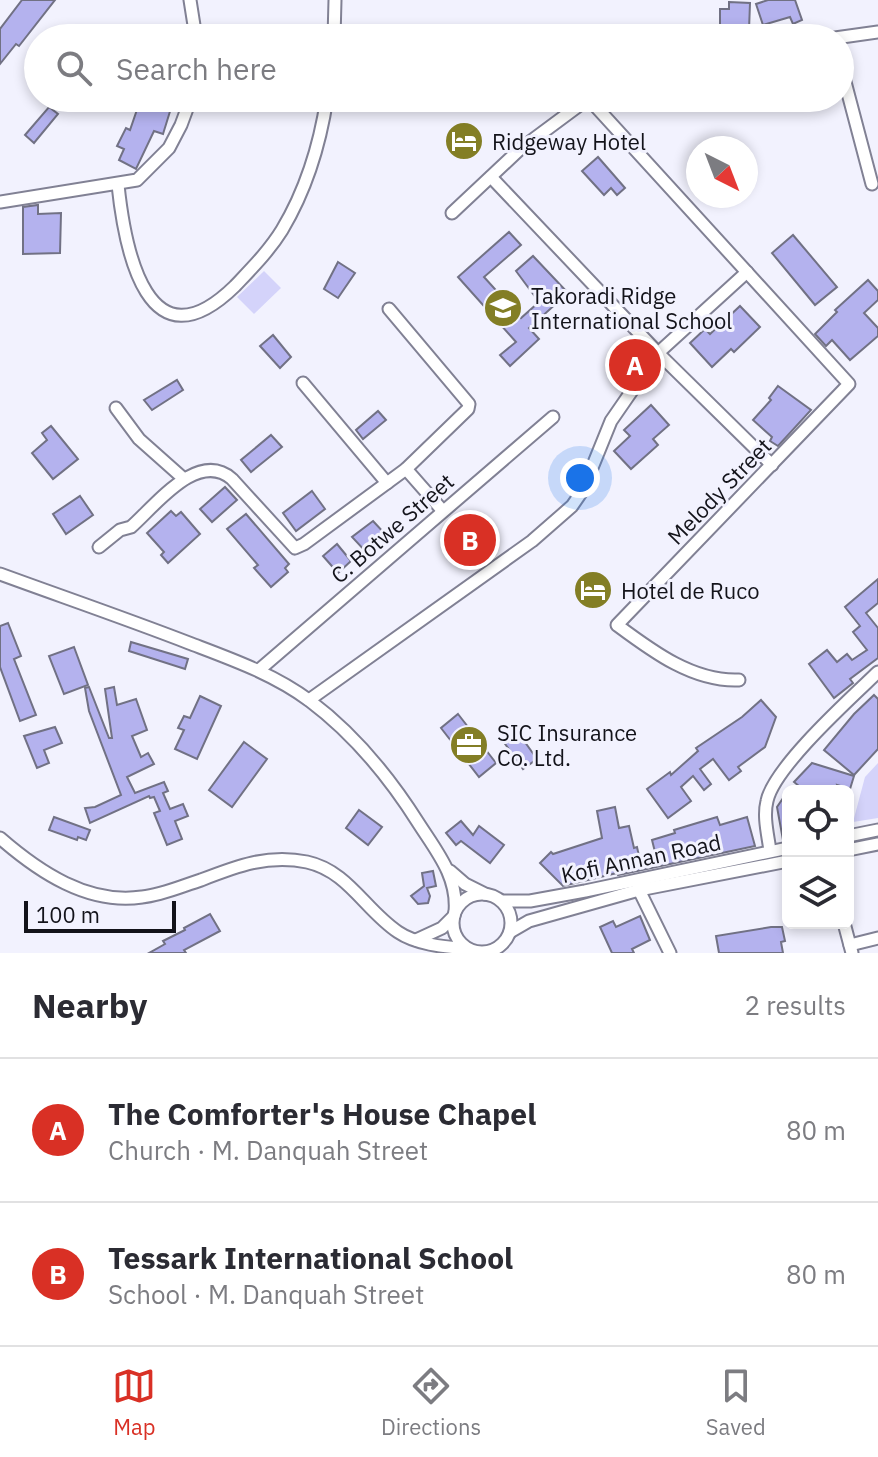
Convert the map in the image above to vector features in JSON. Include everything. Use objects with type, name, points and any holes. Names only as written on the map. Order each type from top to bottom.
[{"type":"street","points":[[190,0],[194,24]]},
{"type":"street","points":[[334,24],[335,0]]},
{"type":"street","points":[[854,35],[878,32]]},
{"type":"street","points":[[0,202],[137,180],[169,148],[185,112]]},
{"type":"street","points":[[118,185],[122,230],[141,284],[166,312],[181,316],[200,313],[222,298],[243,277],[265,254],[283,228],[315,154],[324,112]]},
{"type":"street","points":[[452,213],[537,136],[570,112]]},
{"type":"street","points":[[309,700],[532,541],[572,506],[583,490],[611,421],[658,353],[747,272],[602,112]]},
{"type":"street","points":[[853,112],[872,184]]},
{"type":"street","points":[[491,177],[658,353],[772,465]]},
{"type":"street","name":"Melody Street","points":[[739,680],[722,679],[667,661],[617,625],[849,384],[747,272]]},
{"type":"street","points":[[99,547],[120,530],[131,527],[184,479],[207,469],[225,473],[295,548],[406,469],[468,409],[469,404],[389,309]]},
{"type":"street","points":[[303,383],[387,483]]},
{"type":"street","points":[[116,408],[139,439],[184,479]]},
{"type":"street","name":"C. Botwe Street","points":[[259,670],[553,417]]},
{"type":"street","points":[[406,469],[442,510]]},
{"type":"street","points":[[0,574],[259,670],[309,700],[384,773],[449,870],[465,884],[502,901],[510,915],[511,953]]},
{"type":"street","points":[[770,851],[766,802],[775,781],[878,672]]},
{"type":"street","points":[[854,835],[878,830]]},
{"type":"street","points":[[0,838],[37,868],[73,887],[92,893],[129,898],[155,894],[232,866],[283,860],[318,864],[332,871],[382,920],[400,934],[415,940],[475,951],[495,949],[509,934]]},
{"type":"street","points":[[854,849],[878,844]]},
{"type":"street","name":"Kofi Annan Road","points":[[502,901],[530,901],[585,891],[782,849]]},
{"type":"street","name":"Kofi Annan Road","points":[[509,934],[529,921],[639,890],[782,862]]},
{"type":"street","points":[[449,870],[457,898],[455,935],[475,951]]},
{"type":"street","points":[[639,890],[670,953]]},
{"type":"street","points":[[415,940],[442,928],[470,897],[486,894]]},
{"type":"street","points":[[846,929],[851,949],[878,938]]},
{"type":"shaded area","points":[[264,271],[281,288],[254,314],[237,297]]},
{"type":"shaded area","points":[[878,763],[878,818],[854,822],[854,818],[865,777]]},
{"type":"building","points":[[22,0],[55,0],[36,24],[24,24],[24,40],[19,46],[16,44],[0,64],[0,29]]},
{"type":"building","points":[[768,0],[795,0],[802,20],[793,24],[790,17],[763,24],[756,4]]},
{"type":"building","points":[[729,2],[750,3],[749,24],[720,24],[720,9],[729,9]]},
{"type":"building","points":[[45,112],[58,114],[34,143],[25,135]]},
{"type":"building","points":[[136,112],[170,112],[163,134],[154,131],[136,169],[119,160],[124,149],[117,146],[126,128],[130,130]]},
{"type":"building","points":[[598,157],[625,188],[617,195],[611,188],[604,195],[582,171]]},
{"type":"building","points":[[38,205],[38,214],[61,213],[60,253],[23,254],[23,207]]},
{"type":"building","points":[[509,232],[521,245],[484,277],[521,318],[539,302],[516,271],[533,256],[568,293],[529,328],[539,339],[510,366],[500,355],[516,342],[458,277]]},
{"type":"building","points":[[793,235],[837,287],[815,305],[772,253]]},
{"type":"building","points":[[338,262],[355,273],[338,298],[324,289]]},
{"type":"building","points":[[868,280],[878,291],[878,300],[864,313],[878,328],[878,336],[850,360],[832,340],[826,346],[815,334],[837,312],[835,310]]},
{"type":"building","points":[[740,306],[760,327],[734,352],[731,349],[712,367],[690,343],[705,329],[710,334]]},
{"type":"building","points":[[273,335],[291,357],[280,368],[260,346]]},
{"type":"building","points":[[642,348],[647,354],[626,385],[616,375]]},
{"type":"building","points":[[177,380],[183,390],[152,410],[144,400]]},
{"type":"building","points":[[778,386],[811,410],[778,446],[753,420],[771,400],[769,398]]},
{"type":"building","points":[[651,405],[669,425],[653,439],[658,445],[631,469],[614,451],[630,436],[624,430]]},
{"type":"building","points":[[378,411],[386,420],[363,439],[356,430]]},
{"type":"building","points":[[51,426],[78,459],[53,479],[32,453],[47,440],[42,433]]},
{"type":"building","points":[[271,435],[282,447],[251,472],[241,460]]},
{"type":"building","points":[[225,487],[237,500],[212,522],[200,509]]},
{"type":"building","points":[[312,491],[325,509],[296,531],[283,513]]},
{"type":"building","points":[[80,496],[93,515],[66,534],[53,514]]},
{"type":"building","points":[[171,511],[176,516],[181,512],[200,534],[168,563],[161,555],[164,552],[147,533]]},
{"type":"building","points":[[246,514],[289,564],[285,568],[288,572],[271,587],[254,568],[258,565],[227,529]]},
{"type":"building","points":[[373,521],[387,536],[366,552],[352,537]]},
{"type":"building","points":[[337,544],[351,561],[338,573],[323,556]]},
{"type":"building","points":[[878,579],[878,603],[866,613],[878,628],[878,658],[850,679],[853,683],[834,698],[809,664],[827,650],[837,662],[847,654],[852,660],[867,650],[853,632],[860,626],[845,607]]},
{"type":"building","points":[[8,623],[21,656],[14,659],[36,715],[20,721],[0,667],[0,626]]},
{"type":"building","points":[[131,642],[188,659],[185,669],[129,651]]},
{"type":"building","points":[[74,647],[88,685],[64,694],[49,656]]},
{"type":"building","points":[[89,687],[109,738],[112,738],[105,689],[114,687],[117,705],[136,699],[147,730],[132,736],[141,757],[148,753],[154,764],[127,777],[135,793],[164,782],[168,791],[163,793],[170,809],[183,804],[188,816],[175,821],[182,839],[167,845],[154,813],[160,811],[154,797],[149,796],[90,823],[85,808],[95,807],[121,795],[89,711],[85,688]]},
{"type":"building","points":[[874,695],[878,699],[878,749],[854,775],[824,750]]},
{"type":"building","points":[[200,696],[221,706],[197,759],[175,749],[184,730],[178,728],[184,716],[190,718]]},
{"type":"building","points":[[761,700],[776,717],[765,747],[738,767],[741,771],[729,780],[713,759],[700,769],[711,784],[704,790],[693,776],[681,787],[691,801],[668,818],[647,789],[670,772],[671,775],[698,751],[696,748]]},
{"type":"building","name":"SIC Insurance Co. Ltd.","points":[[458,714],[496,763],[479,777],[441,728]]},
{"type":"building","points":[[55,727],[62,743],[44,750],[49,763],[37,768],[24,736]]},
{"type":"building","points":[[517,731],[537,759],[523,769],[503,741]]},
{"type":"building","points":[[244,742],[267,759],[232,807],[209,790]]},
{"type":"building","points":[[812,763],[854,776],[851,785],[798,785],[794,782]]},
{"type":"building","points":[[782,800],[782,834],[777,807]]},
{"type":"building","points":[[615,807],[619,828],[629,826],[639,856],[655,852],[652,840],[717,817],[720,825],[747,817],[755,846],[563,886],[540,863],[551,852],[553,854],[602,838],[597,811]]},
{"type":"building","points":[[359,810],[382,827],[368,845],[346,828]]},
{"type":"building","points":[[54,817],[90,830],[86,840],[49,830]]},
{"type":"building","points":[[461,821],[473,835],[479,826],[504,845],[490,863],[461,841],[456,845],[446,833]]},
{"type":"building","points":[[433,871],[436,886],[427,888],[430,896],[428,903],[418,904],[411,896],[424,886],[422,873]]},
{"type":"building","points":[[210,914],[220,931],[184,950],[186,953],[149,953],[165,944],[163,941]]},
{"type":"building","points":[[640,916],[650,940],[632,949],[634,953],[612,953],[600,927],[613,921],[616,927]]},
{"type":"building","points":[[782,927],[785,941],[781,942],[783,953],[719,953],[716,936]]},
{"type":"place","name":"Ridgeway Hotel","points":[[464,141]]},
{"type":"place","name":"Takoradi Ridge International School","points":[[503,308]]},
{"type":"place","name":"The Comforter's House Chapel","points":[[635,365]]},
{"type":"place","name":"Tessark International School","points":[[470,540]]},
{"type":"place","name":"Hotel de Ruco","points":[[593,590]]},
{"type":"place","name":"SIC Insurance Co. Ltd.","points":[[469,745]]}]
